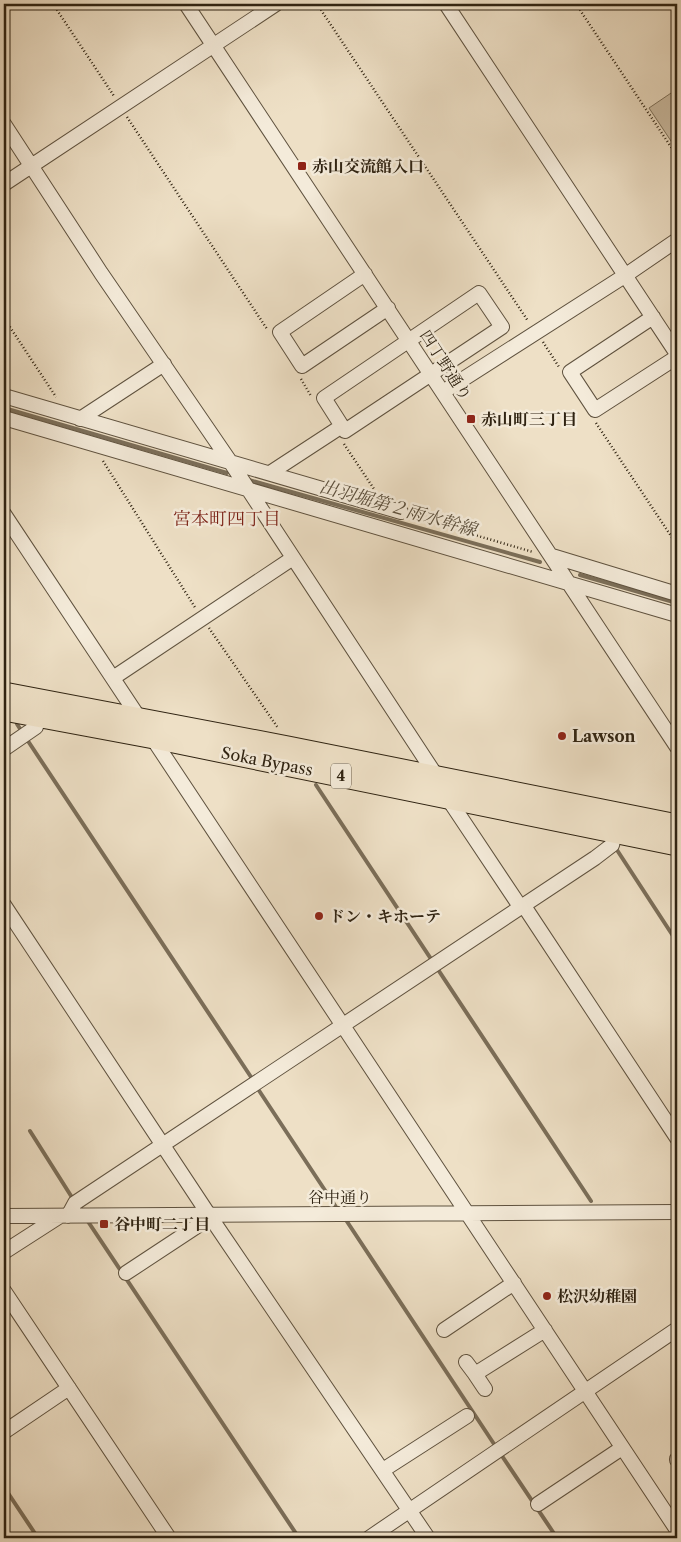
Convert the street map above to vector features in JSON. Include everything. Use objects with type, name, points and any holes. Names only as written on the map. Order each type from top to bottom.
[{"type":"highway","name":"Soka Bypass","points":[[4,693],[677,825]]},
{"type":"highway","name":"Soka Bypass","points":[[4,710],[154,738],[677,845]]},
{"type":"street","name":"四丁野通り","points":[[186,4],[677,747]]},
{"type":"street","points":[[4,184],[123,110],[213,45],[276,4]]},
{"type":"street","points":[[446,4],[626,275],[653,317],[677,355],[596,410],[570,372],[653,317]]},
{"type":"street","points":[[4,124],[101,273],[231,463],[437,778]]},
{"type":"street","points":[[443,392],[626,275],[677,240]]},
{"type":"street","points":[[365,274],[280,332],[302,366],[388,308]]},
{"type":"street","points":[[479,293],[502,327],[345,431],[338,428],[324,398],[409,340],[479,293]]},
{"type":"street","points":[[74,417],[164,364]]},
{"type":"street","points":[[4,396],[401,512]]},
{"type":"street","points":[[4,418],[677,615]]},
{"type":"street","points":[[270,473],[338,428]]},
{"type":"street","points":[[4,514],[677,1530]]},
{"type":"street","points":[[552,557],[677,594]]},
{"type":"street","points":[[113,678],[292,558]]},
{"type":"street","points":[[4,749],[36,727],[38,717]]},
{"type":"street","points":[[448,797],[677,1138]]},
{"type":"street","points":[[4,1252],[64,1216],[75,1203],[522,907],[612,845],[615,833]]},
{"type":"street","points":[[4,904],[210,1216],[428,1538]]},
{"type":"street","name":"谷中通り","points":[[4,1216],[677,1212]]},
{"type":"street","points":[[126,1273],[210,1216]]},
{"type":"street","points":[[444,1330],[514,1283]]},
{"type":"street","points":[[4,1291],[169,1538]]},
{"type":"street","points":[[369,1538],[677,1329]]},
{"type":"street","points":[[475,1374],[545,1330]]},
{"type":"street","points":[[466,1362],[485,1389]]},
{"type":"street","points":[[4,1432],[69,1388]]},
{"type":"street","points":[[382,1470],[467,1416]]},
{"type":"street","points":[[538,1504],[622,1448]]},
{"type":"path","points":[[53,4],[270,334]]},
{"type":"path","points":[[318,4],[560,369]]},
{"type":"path","points":[[576,4],[677,156]]},
{"type":"path","points":[[4,318],[74,417]]},
{"type":"path","points":[[298,375],[314,400]]},
{"type":"path","points":[[592,417],[677,545]]},
{"type":"path","points":[[338,428],[386,508]]},
{"type":"path","points":[[91,443],[202,618],[279,730]]},
{"type":"path","points":[[401,512],[552,557]]},
{"type":"shaded area","points":[[677,89],[677,150],[649,108]]},
{"type":"waterway","name":"出羽堀第２雨水幹線","points":[[4,408],[227,473]]},
{"type":"waterway","name":"出羽堀第２雨水幹線","points":[[249,480],[540,562]]},
{"type":"waterway","name":"出羽堀第２雨水幹線","points":[[580,575],[677,603]]},
{"type":"waterway","points":[[17,724],[22,732]]},
{"type":"waterway","points":[[26,738],[253,1080]]},
{"type":"waterway","points":[[316,785],[591,1201]]},
{"type":"waterway","points":[[617,850],[677,942]]},
{"type":"waterway","points":[[256,1086],[338,1210]]},
{"type":"waterway","points":[[30,1131],[73,1199]]},
{"type":"waterway","points":[[344,1217],[496,1447]]},
{"type":"waterway","points":[[87,1220],[299,1538]]},
{"type":"waterway","points":[[500,1453],[557,1538]]},
{"type":"waterway","points":[[4,1487],[38,1538]]},
{"type":"place","name":"赤山交流館入口","points":[[302,166]]},
{"type":"place","name":"赤山町三丁目","points":[[471,419]]},
{"type":"place","name":"Lawson","points":[[562,736]]},
{"type":"place","name":"ドン・キホーテ","points":[[319,916]]},
{"type":"place","name":"谷中町二丁目","points":[[104,1224]]},
{"type":"place","name":"松沢幼稚園","points":[[547,1296]]},
{"type":"district","name":"宮本町四丁目","points":[[227,519]]}]
